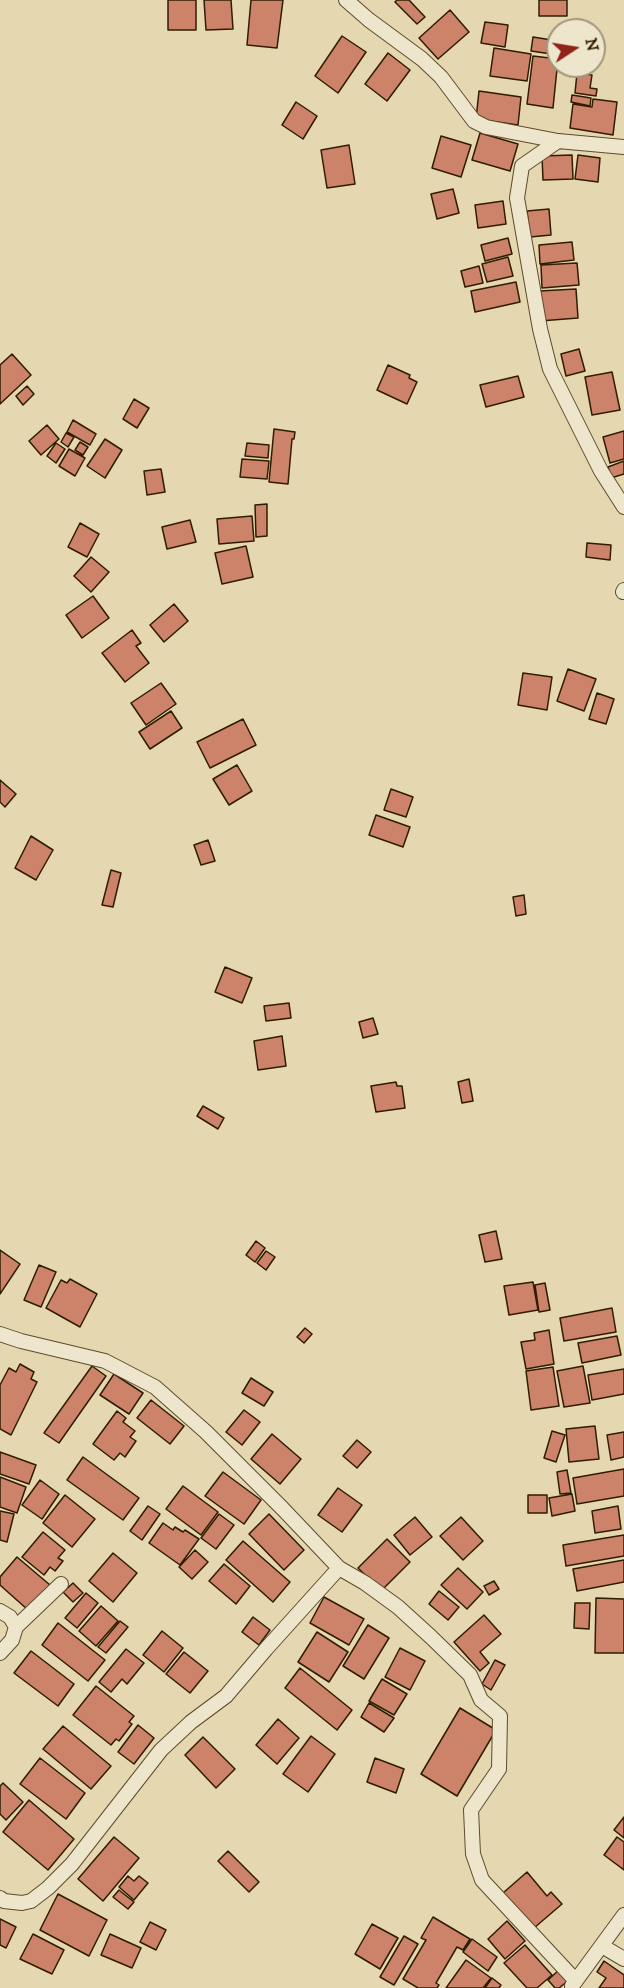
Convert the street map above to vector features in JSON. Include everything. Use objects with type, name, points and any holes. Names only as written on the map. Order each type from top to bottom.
[{"type":"street","points":[[346,0],[435,71],[474,121],[486,127],[558,141],[624,147]]},
{"type":"street","points":[[558,141],[522,166],[517,198],[521,227],[550,369],[601,471],[624,507]]},
{"type":"street","points":[[0,1334],[105,1361],[155,1388],[221,1447],[339,1568],[366,1583],[390,1601],[470,1675],[481,1700],[500,1716],[499,1769],[471,1810],[473,1854],[482,1880],[574,1984],[624,1915]]},
{"type":"street","points":[[0,1898],[4,1901],[22,1903],[31,1901],[48,1888],[72,1864],[161,1750],[191,1722],[226,1696],[339,1568]]},
{"type":"street","points":[[0,1653],[12,1640],[16,1628],[61,1584]]},
{"type":"street","points":[[0,1611],[10,1617],[16,1628]]},
{"type":"street","points":[[602,1946],[624,1959]]},
{"type":"building","points":[[168,0],[196,0],[196,30],[168,30]]},
{"type":"building","points":[[204,0],[231,0],[233,29],[206,30]]},
{"type":"building","points":[[251,0],[283,0],[277,48],[247,45]]},
{"type":"building","points":[[409,0],[425,17],[417,24],[395,2]]},
{"type":"building","points":[[539,0],[567,0],[567,16],[539,16]]},
{"type":"building","points":[[450,10],[469,32],[438,59],[419,38]]},
{"type":"building","points":[[485,22],[508,25],[505,47],[481,43]]},
{"type":"building","points":[[342,36],[366,52],[338,93],[315,76]]},
{"type":"building","points":[[533,37],[546,39],[546,53],[531,51]]},
{"type":"building","points":[[494,48],[531,54],[527,81],[490,76]]},
{"type":"building","points":[[388,53],[410,70],[387,101],[365,84]]},
{"type":"building","points":[[533,56],[546,58],[546,78],[556,78],[553,108],[527,104]]},
{"type":"building","points":[[576,78],[592,78],[590,88],[597,89],[596,96],[575,93]]},
{"type":"building","points":[[479,91],[521,97],[518,125],[476,119]]},
{"type":"building","points":[[572,95],[591,98],[590,106],[571,102]]},
{"type":"building","points":[[593,99],[617,102],[613,135],[570,128],[573,104],[592,107]]},
{"type":"building","points":[[296,102],[317,116],[303,139],[282,125]]},
{"type":"building","points":[[480,133],[518,144],[510,171],[472,160]]},
{"type":"building","points":[[441,136],[471,145],[461,177],[432,168]]},
{"type":"building","points":[[349,145],[355,184],[327,188],[321,150]]},
{"type":"building","points":[[572,155],[573,179],[543,180],[542,156]]},
{"type":"building","points":[[578,155],[600,158],[598,182],[575,179]]},
{"type":"building","points":[[453,189],[459,213],[437,219],[431,194]]},
{"type":"building","points":[[503,201],[506,224],[478,228],[475,205]]},
{"type":"building","points":[[549,209],[551,235],[530,237],[527,211]]},
{"type":"building","points":[[508,238],[512,254],[485,261],[481,245]]},
{"type":"building","points":[[572,242],[574,260],[540,264],[539,245]]},
{"type":"building","points":[[508,257],[513,276],[487,282],[482,264]]},
{"type":"building","points":[[577,263],[579,285],[542,288],[541,265]]},
{"type":"building","points":[[479,266],[483,283],[465,287],[461,271]]},
{"type":"building","points":[[516,282],[520,302],[475,312],[471,291]]},
{"type":"building","points":[[576,289],[578,318],[540,321],[539,291]]},
{"type":"building","points":[[579,349],[585,371],[566,376],[561,354]]},
{"type":"building","points":[[12,354],[31,375],[0,404],[0,365]]},
{"type":"building","points":[[388,365],[410,375],[409,378],[417,382],[407,404],[377,390]]},
{"type":"building","points":[[612,372],[620,410],[592,415],[585,377]]},
{"type":"building","points":[[518,376],[524,397],[486,407],[480,385]]},
{"type":"building","points":[[27,386],[34,394],[23,405],[16,396]]},
{"type":"building","points":[[134,399],[149,408],[137,428],[123,419]]},
{"type":"building","points":[[73,420],[96,434],[90,445],[67,432]]},
{"type":"building","points":[[47,425],[59,439],[41,455],[29,441]]},
{"type":"building","points":[[274,429],[295,432],[294,439],[292,439],[288,484],[269,482]]},
{"type":"building","points":[[624,431],[624,459],[610,463],[603,437]]},
{"type":"building","points":[[66,433],[74,437],[68,447],[61,442]]},
{"type":"building","points":[[105,439],[122,450],[105,478],[87,466]]},
{"type":"building","points":[[80,442],[88,447],[83,455],[75,450]]},
{"type":"building","points":[[56,443],[65,449],[56,463],[47,456]]},
{"type":"building","points":[[247,443],[269,445],[268,458],[245,456]]},
{"type":"building","points":[[69,449],[85,458],[75,476],[59,466]]},
{"type":"building","points":[[242,459],[269,461],[267,479],[240,477]]},
{"type":"building","points":[[624,461],[624,474],[611,478],[608,467]]},
{"type":"building","points":[[161,469],[165,492],[147,495],[144,471]]},
{"type":"building","points":[[267,504],[267,536],[256,537],[255,505]]},
{"type":"building","points":[[252,516],[254,541],[219,544],[217,519]]},
{"type":"building","points":[[190,520],[196,542],[167,549],[162,527]]},
{"type":"building","points":[[80,523],[99,534],[87,557],[68,547]]},
{"type":"building","points":[[587,543],[611,545],[610,560],[586,557]]},
{"type":"building","points":[[246,546],[253,577],[222,584],[215,553]]},
{"type":"building","points":[[91,557],[109,572],[91,592],[74,576]]},
{"type":"building","points":[[93,596],[109,618],[82,638],[66,615]]},
{"type":"building","points":[[174,604],[188,621],[164,642],[150,625]]},
{"type":"building","points":[[132,630],[141,643],[136,646],[149,663],[125,682],[102,653]]},
{"type":"building","points":[[568,669],[596,679],[584,711],[557,701]]},
{"type":"building","points":[[523,673],[552,677],[547,710],[518,705]]},
{"type":"building","points":[[161,683],[176,704],[146,725],[131,703]]},
{"type":"building","points":[[597,693],[614,699],[606,724],[589,719]]},
{"type":"building","points":[[171,711],[182,728],[150,749],[139,732]]},
{"type":"building","points":[[243,719],[256,745],[210,768],[197,742]]},
{"type":"building","points":[[237,765],[252,791],[229,805],[213,779]]},
{"type":"building","points":[[0,780],[16,794],[5,807],[0,802]]},
{"type":"building","points":[[391,789],[413,797],[406,817],[384,810]]},
{"type":"building","points":[[376,815],[410,827],[403,847],[369,835]]},
{"type":"building","points":[[31,836],[53,850],[36,880],[15,868]]},
{"type":"building","points":[[208,840],[215,861],[201,865],[194,845]]},
{"type":"building","points":[[111,870],[121,873],[113,907],[102,905]]},
{"type":"building","points":[[524,895],[526,914],[516,916],[513,897]]},
{"type":"building","points":[[225,967],[252,978],[242,1003],[215,992]]},
{"type":"building","points":[[289,1003],[291,1018],[266,1021],[264,1006]]},
{"type":"building","points":[[373,1018],[378,1034],[363,1038],[359,1022]]},
{"type":"building","points":[[282,1036],[286,1066],[258,1070],[254,1041]]},
{"type":"building","points":[[469,1079],[473,1101],[462,1103],[458,1082]]},
{"type":"building","points":[[396,1082],[397,1086],[402,1086],[405,1108],[376,1112],[371,1086]]},
{"type":"building","points":[[203,1106],[224,1118],[218,1129],[197,1116]]},
{"type":"building","points":[[496,1231],[502,1259],[485,1262],[479,1235]]},
{"type":"building","points":[[256,1241],[265,1248],[255,1262],[246,1255]]},
{"type":"building","points":[[0,1250],[20,1264],[0,1294]]},
{"type":"building","points":[[266,1251],[275,1257],[266,1270],[257,1263]]},
{"type":"building","points":[[39,1265],[56,1272],[41,1307],[24,1300]]},
{"type":"building","points":[[70,1279],[97,1294],[80,1327],[46,1308],[61,1280],[67,1283]]},
{"type":"building","points":[[533,1282],[538,1310],[509,1315],[504,1286]]},
{"type":"building","points":[[545,1283],[550,1310],[539,1312],[535,1285]]},
{"type":"building","points":[[612,1308],[616,1332],[564,1341],[560,1318]]},
{"type":"building","points":[[305,1328],[312,1334],[304,1343],[297,1337]]},
{"type":"building","points":[[549,1330],[554,1364],[526,1369],[521,1342],[535,1340],[534,1333]]},
{"type":"building","points":[[617,1336],[621,1355],[582,1363],[578,1343]]},
{"type":"building","points":[[20,1364],[34,1372],[31,1379],[37,1382],[11,1435],[0,1429],[0,1385],[9,1368],[16,1372]]},
{"type":"building","points":[[92,1366],[106,1376],[59,1443],[44,1433]]},
{"type":"building","points":[[583,1366],[590,1403],[564,1407],[557,1371]]},
{"type":"building","points":[[553,1367],[559,1406],[531,1410],[526,1371]]},
{"type":"building","points":[[624,1369],[624,1394],[592,1400],[588,1375]]},
{"type":"building","points":[[114,1374],[143,1393],[129,1414],[100,1395]]},
{"type":"building","points":[[251,1378],[273,1392],[264,1406],[242,1393]]},
{"type":"building","points":[[151,1400],[184,1426],[170,1444],[137,1418]]},
{"type":"building","points":[[244,1410],[260,1422],[242,1445],[226,1432]]},
{"type":"building","points":[[117,1411],[126,1418],[123,1422],[135,1431],[130,1437],[136,1441],[125,1457],[120,1453],[114,1460],[93,1444]]},
{"type":"building","points":[[595,1426],[599,1459],[569,1462],[566,1429]]},
{"type":"building","points":[[552,1431],[565,1435],[556,1462],[544,1458]]},
{"type":"building","points":[[624,1432],[624,1457],[611,1460],[607,1435]]},
{"type":"building","points":[[272,1434],[301,1459],[280,1484],[251,1459]]},
{"type":"building","points":[[357,1440],[371,1452],[357,1468],[343,1456]]},
{"type":"building","points":[[0,1452],[36,1465],[29,1484],[0,1474]]},
{"type":"building","points":[[83,1457],[139,1498],[123,1520],[67,1480]]},
{"type":"building","points":[[624,1469],[624,1496],[577,1504],[573,1478]]},
{"type":"building","points":[[567,1470],[571,1493],[560,1494],[557,1472]]},
{"type":"building","points":[[223,1472],[261,1500],[244,1524],[205,1496]]},
{"type":"building","points":[[0,1477],[26,1487],[17,1513],[0,1507]]},
{"type":"building","points":[[40,1480],[59,1494],[42,1519],[22,1505]]},
{"type":"building","points":[[183,1486],[218,1512],[201,1535],[166,1509]]},
{"type":"building","points":[[338,1488],[362,1505],[342,1532],[318,1515]]},
{"type":"building","points":[[572,1494],[575,1511],[552,1516],[549,1498]]},
{"type":"building","points":[[65,1495],[95,1519],[72,1547],[43,1523]]},
{"type":"building","points":[[528,1495],[547,1495],[547,1513],[528,1513]]},
{"type":"building","points":[[148,1506],[160,1514],[142,1540],[130,1531]]},
{"type":"building","points":[[618,1506],[621,1529],[595,1533],[592,1511]]},
{"type":"building","points":[[0,1511],[14,1514],[7,1542],[0,1540]]},
{"type":"building","points":[[219,1514],[234,1525],[216,1549],[201,1538]]},
{"type":"building","points":[[269,1514],[304,1550],[284,1570],[249,1534]]},
{"type":"building","points":[[415,1517],[432,1537],[410,1555],[394,1535]]},
{"type":"building","points":[[461,1517],[483,1541],[463,1560],[440,1536]]},
{"type":"building","points":[[163,1523],[173,1530],[175,1527],[183,1532],[185,1530],[199,1539],[180,1565],[149,1543]]},
{"type":"building","points":[[43,1532],[65,1550],[58,1558],[63,1561],[55,1571],[50,1567],[44,1575],[22,1557]]},
{"type":"building","points":[[624,1535],[624,1556],[566,1566],[563,1545]]},
{"type":"building","points":[[387,1539],[410,1562],[381,1591],[358,1568]]},
{"type":"building","points":[[243,1541],[290,1582],[273,1602],[226,1560]]},
{"type":"building","points":[[195,1550],[208,1562],[192,1579],[179,1567]]},
{"type":"building","points":[[113,1553],[137,1573],[113,1602],[89,1581]]},
{"type":"building","points":[[17,1557],[50,1585],[28,1610],[0,1585],[0,1577]]},
{"type":"building","points":[[624,1560],[624,1582],[577,1591],[573,1569]]},
{"type":"building","points":[[224,1564],[250,1586],[236,1604],[209,1581]]},
{"type":"building","points":[[458,1568],[483,1592],[467,1609],[441,1585]]},
{"type":"building","points":[[494,1581],[499,1589],[489,1595],[484,1586]]},
{"type":"building","points":[[73,1583],[83,1593],[73,1602],[63,1592]]},
{"type":"building","points":[[439,1591],[459,1607],[448,1620],[429,1604]]},
{"type":"building","points":[[86,1593],[98,1603],[77,1628],[65,1618]]},
{"type":"building","points":[[324,1597],[364,1619],[349,1645],[310,1623]]},
{"type":"building","points":[[596,1598],[624,1599],[624,1653],[595,1653]]},
{"type":"building","points":[[575,1603],[590,1603],[589,1629],[574,1628]]},
{"type":"building","points":[[101,1606],[118,1621],[96,1646],[79,1631]]},
{"type":"building","points":[[484,1615],[501,1634],[480,1652],[489,1663],[480,1671],[454,1642]]},
{"type":"building","points":[[253,1617],[270,1630],[259,1645],[242,1632]]},
{"type":"building","points":[[120,1621],[128,1627],[106,1653],[98,1647]]},
{"type":"building","points":[[58,1623],[105,1660],[88,1681],[42,1645]]},
{"type":"building","points":[[368,1625],[389,1638],[364,1679],[343,1666]]},
{"type":"building","points":[[162,1631],[183,1648],[164,1672],[143,1655]]},
{"type":"building","points":[[317,1632],[348,1652],[329,1682],[298,1662]]},
{"type":"building","points":[[400,1648],[425,1661],[410,1690],[385,1677]]},
{"type":"building","points":[[126,1649],[144,1663],[127,1684],[122,1679],[111,1692],[99,1682]]},
{"type":"building","points":[[31,1651],[74,1684],[58,1706],[14,1673]]},
{"type":"building","points":[[184,1652],[208,1671],[190,1693],[166,1674]]},
{"type":"building","points":[[495,1660],[505,1665],[491,1690],[482,1684]]},
{"type":"building","points":[[300,1668],[352,1710],[337,1730],[285,1688]]},
{"type":"building","points":[[382,1679],[407,1694],[394,1715],[369,1701]]},
{"type":"building","points":[[96,1686],[134,1716],[129,1722],[132,1724],[119,1741],[116,1739],[111,1745],[73,1715]]},
{"type":"building","points":[[369,1703],[394,1718],[384,1732],[361,1717]]},
{"type":"building","points":[[460,1708],[496,1730],[457,1796],[421,1774]]},
{"type":"building","points":[[278,1719],[299,1738],[277,1764],[256,1745]]},
{"type":"building","points":[[138,1725],[154,1738],[134,1764],[118,1752]]},
{"type":"building","points":[[63,1726],[111,1766],[91,1789],[43,1749]]},
{"type":"building","points":[[311,1736],[335,1754],[308,1792],[283,1774]]},
{"type":"building","points":[[203,1737],[235,1769],[216,1788],[185,1755]]},
{"type":"building","points":[[40,1758],[85,1793],[66,1819],[20,1784]]},
{"type":"building","points":[[375,1758],[404,1769],[396,1793],[367,1782]]},
{"type":"building","points":[[3,1783],[23,1802],[6,1820],[0,1814],[0,1786]]},
{"type":"building","points":[[29,1800],[74,1839],[48,1870],[3,1832]]},
{"type":"building","points":[[624,1817],[624,1838],[614,1830]]},
{"type":"building","points":[[114,1837],[139,1858],[103,1901],[78,1879]]},
{"type":"building","points":[[617,1837],[624,1842],[624,1870],[604,1855]]},
{"type":"building","points":[[228,1851],[259,1882],[249,1892],[218,1861]]},
{"type":"building","points":[[527,1872],[547,1896],[551,1892],[562,1904],[534,1928],[503,1893]]},
{"type":"building","points":[[128,1876],[134,1881],[139,1876],[148,1883],[134,1900],[119,1887]]},
{"type":"building","points":[[119,1890],[134,1902],[128,1909],[113,1897]]},
{"type":"building","points":[[58,1894],[107,1920],[89,1956],[40,1930]]},
{"type":"building","points":[[433,1917],[470,1939],[463,1950],[457,1947],[436,1983],[439,1985],[437,1988],[418,1988],[403,1979],[426,1940],[421,1938]]},
{"type":"building","points":[[0,1919],[16,1927],[6,1948],[0,1945]]},
{"type":"building","points":[[507,1921],[525,1941],[505,1959],[488,1939]]},
{"type":"building","points":[[150,1922],[166,1930],[156,1950],[140,1942]]},
{"type":"building","points":[[372,1924],[398,1938],[380,1969],[355,1954]]},
{"type":"building","points":[[33,1934],[64,1950],[52,1974],[20,1959]]},
{"type":"building","points":[[110,1934],[141,1948],[132,1968],[101,1955]]},
{"type":"building","points":[[404,1936],[418,1944],[394,1985],[380,1977]]},
{"type":"building","points":[[472,1939],[497,1957],[488,1971],[463,1952]]},
{"type":"building","points":[[525,1945],[552,1975],[537,1988],[527,1988],[504,1963]]},
{"type":"building","points":[[466,1960],[491,1978],[483,1988],[446,1988]]},
{"type":"building","points":[[604,1961],[624,1975],[624,1988],[599,1988],[606,1978],[597,1972]]},
{"type":"building","points":[[560,1969],[569,1980],[559,1988],[555,1988],[548,1980]]},
{"type":"building","points":[[492,1978],[501,1985],[499,1988],[485,1988]]}]
